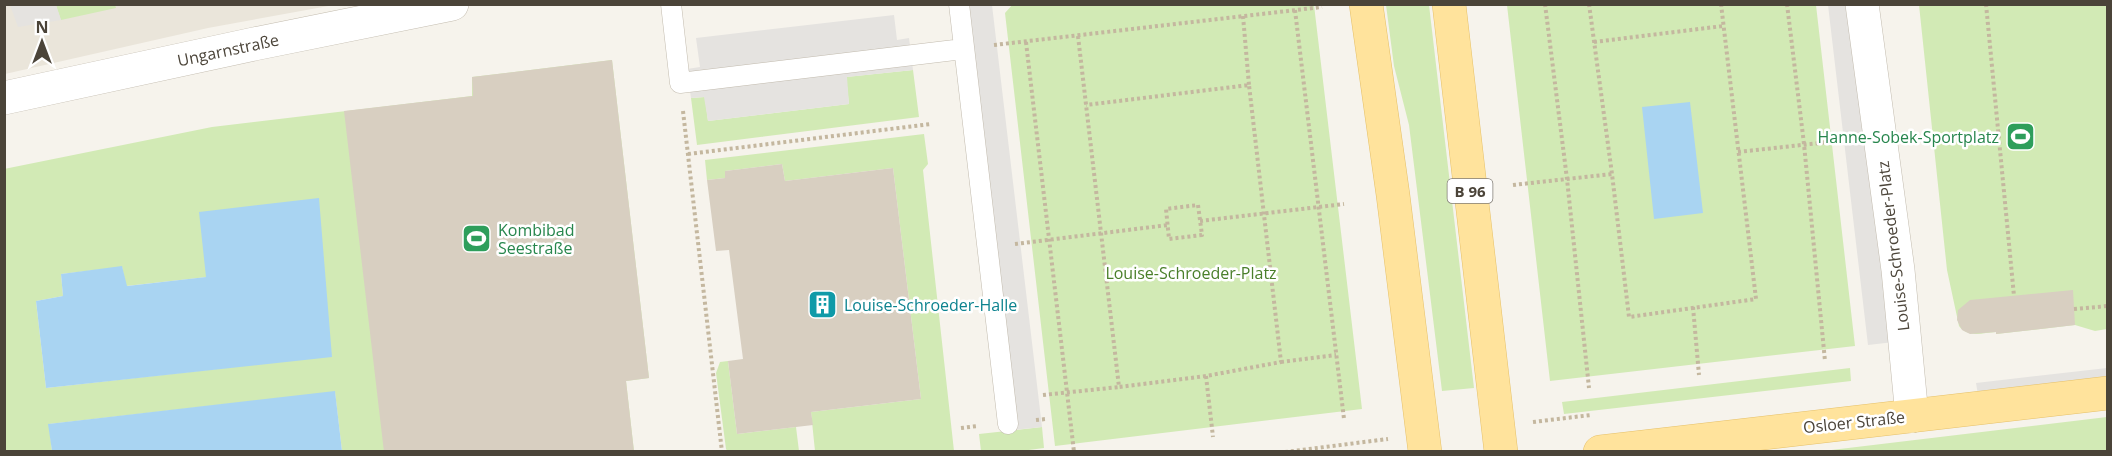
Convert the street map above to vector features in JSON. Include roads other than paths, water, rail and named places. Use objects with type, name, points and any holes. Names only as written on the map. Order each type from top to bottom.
[{"type":"main road","points":[[1366,4],[1393,195],[1425,452]]},
{"type":"main road","name":"B 96","points":[[1449,4],[1501,452]]},
{"type":"main road","name":"Osloer Straße","points":[[1600,452],[2108,393]]},
{"type":"street","name":"Ungarnstraße","points":[[4,98],[242,46],[452,4]]},
{"type":"street","name":"Louise-Schroeder-Platz","points":[[1862,4],[1898,270],[1912,416]]},
{"type":"lane","points":[[671,4],[680,84],[963,49]]},
{"type":"lane","points":[[959,4],[1008,424]]},
{"type":"water","points":[[1690,102],[1703,213],[1654,219],[1642,107]]},
{"type":"water","points":[[319,198],[332,357],[46,388],[36,301],[63,296],[61,274],[122,266],[127,286],[206,277],[199,212]]},
{"type":"water","points":[[335,391],[342,451],[52,451],[48,424]]},
{"type":"place","name":"Hanne-Sobek-Sportplatz","points":[[2020,137]]},
{"type":"place","name":"Kombibad Seestraße","points":[[477,239]]},
{"type":"place","name":"Louise-Schroeder-Halle","points":[[823,305]]}]
